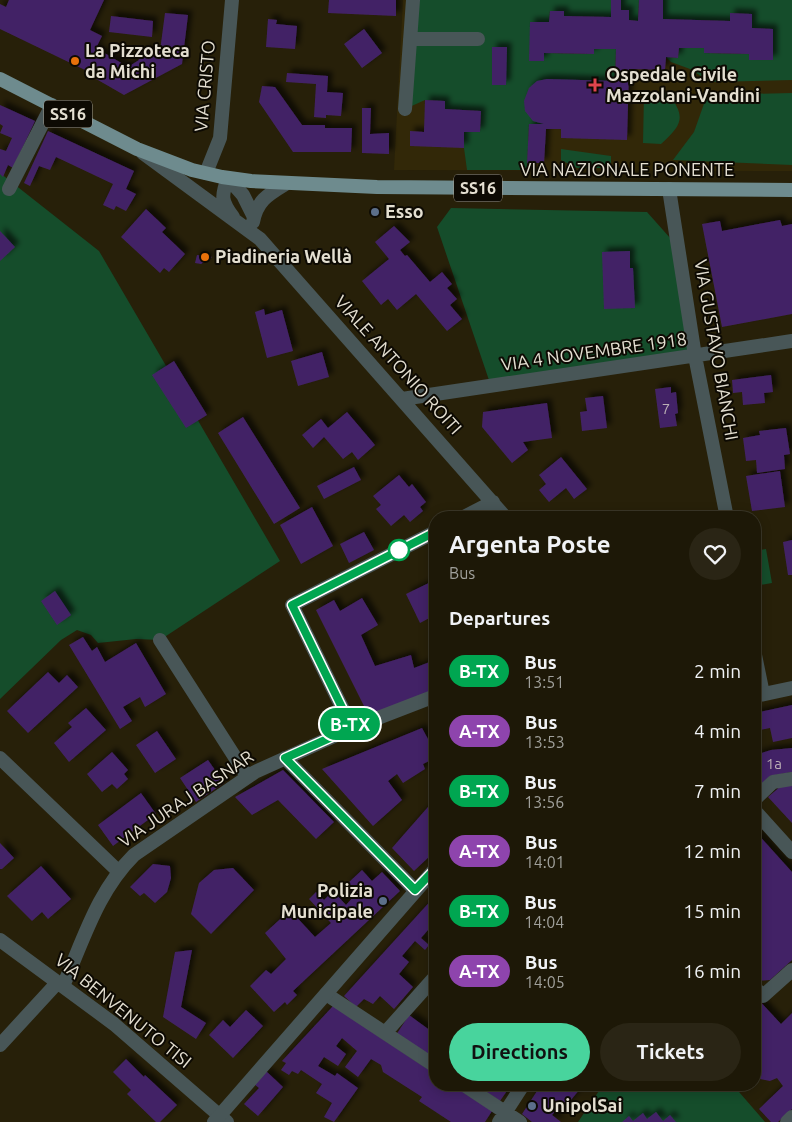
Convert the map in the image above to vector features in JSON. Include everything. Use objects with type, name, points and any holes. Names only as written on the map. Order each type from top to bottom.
[{"type":"main road","name":"SS16","points":[[0,78],[137,149]]},
{"type":"main road","name":"VIA NAZIONALE PONENTE","points":[[137,149],[167,161],[228,178],[287,183],[377,187],[792,190]]},
{"type":"street","name":"VIA CRISTO","points":[[206,173],[220,138],[232,0]]},
{"type":"street","points":[[405,108],[413,0]]},
{"type":"street","points":[[410,39],[478,39]]},
{"type":"street","points":[[9,189],[52,105]]},
{"type":"street","name":"VIALE ANTONIO ROITI","points":[[137,149],[260,239],[500,511]]},
{"type":"street","name":"VIALE ANTONIO ROITI","points":[[239,224],[226,207],[222,194],[228,178],[243,195],[254,217],[253,224],[260,239]]},
{"type":"street","points":[[254,217],[266,195],[287,183]]},
{"type":"street","name":"VIA GUSTAVO BIANCHI","points":[[669,190],[695,356],[726,511]]},
{"type":"street","name":"VIA 4 NOVEMBRE 1918","points":[[402,399],[792,341]]},
{"type":"street","points":[[476,511],[493,502]]},
{"type":"street","points":[[352,728],[292,605],[429,535]]},
{"type":"street","points":[[160,640],[247,776]]},
{"type":"street","points":[[761,695],[792,688]]},
{"type":"street","name":"VIA JURAJ BASNAR","points":[[0,1045],[60,984],[108,886],[118,871],[140,850],[247,776],[352,728],[429,698]]},
{"type":"street","points":[[0,758],[118,871]]},
{"type":"street","points":[[285,758],[415,890]]},
{"type":"street","points":[[761,793],[773,782],[792,779]]},
{"type":"street","points":[[761,818],[792,852]]},
{"type":"street","points":[[220,1120],[429,875]]},
{"type":"street","name":"VIA BENVENUTO TISI","points":[[0,940],[114,1024],[220,1120]]},
{"type":"street","points":[[761,991],[792,970]]},
{"type":"street","points":[[385,1033],[429,984]]},
{"type":"street","points":[[326,994],[429,1062]]},
{"type":"street","points":[[471,1091],[502,1117],[520,1122]]},
{"type":"street","points":[[502,1117],[519,1091]]},
{"type":"street","points":[[787,1122],[792,1117]]},
{"type":"shaded area","name":"Ospedale Civile Mazzolani-Vandini","points":[[403,0],[792,0],[792,171],[394,170]]},
{"type":"green space","points":[[413,0],[613,0],[611,17],[564,16],[564,11],[550,11],[549,22],[530,22],[544,61],[544,53],[593,54],[594,49],[616,49],[615,81],[561,126],[529,124],[527,170],[467,170],[464,132],[480,132],[481,111],[445,109],[445,101],[425,100],[405,109]]},
{"type":"green space","points":[[621,0],[639,0],[638,21],[629,20],[629,10],[621,10]]},
{"type":"green space","points":[[663,0],[792,0],[792,80],[710,82],[690,69],[671,62],[666,57],[678,58],[679,48],[704,48],[704,53],[749,54],[749,60],[772,60],[773,29],[752,28],[752,14],[730,13],[730,21],[663,19]]},
{"type":"green space","points":[[654,92],[668,93],[678,108],[679,114],[678,125],[661,144],[643,143],[644,94]]},
{"type":"green space","points":[[792,93],[792,165],[673,160],[694,132],[706,98],[746,94]]},
{"type":"green space","points":[[561,149],[611,156],[611,168],[577,168],[561,160]]},
{"type":"green space","points":[[0,173],[99,251],[280,561],[160,640],[136,639],[98,643],[91,635],[77,630],[61,640],[0,699]]},
{"type":"green space","points":[[451,208],[647,212],[679,248],[695,356],[491,386],[437,227]]},
{"type":"green space","points":[[766,549],[772,583],[761,585],[761,550]]},
{"type":"green space","points":[[599,1091],[738,1091],[765,1122],[578,1122]]},
{"type":"building","points":[[9,0],[104,0],[90,30],[102,36],[96,48],[128,67],[139,60],[137,55],[148,49],[152,55],[160,51],[165,13],[188,15],[182,64],[124,95],[84,72],[85,70],[0,29],[0,4],[6,7]]},
{"type":"building","points":[[329,0],[396,0],[396,16],[328,13]]},
{"type":"building","points":[[611,0],[621,0],[621,10],[629,10],[629,20],[638,21],[639,0],[663,0],[663,19],[730,21],[730,13],[752,14],[752,28],[773,29],[773,60],[749,60],[749,54],[704,53],[704,48],[679,48],[678,58],[666,57],[665,70],[629,69],[627,140],[561,138],[561,129],[546,129],[544,163],[527,163],[529,124],[544,124],[533,121],[525,111],[524,101],[529,88],[537,81],[547,79],[615,81],[616,49],[594,49],[594,54],[544,53],[544,61],[529,61],[530,22],[549,22],[550,11],[564,11],[564,16],[611,17]]},
{"type":"building","points":[[111,16],[153,21],[152,37],[109,32]]},
{"type":"building","points":[[268,19],[277,20],[276,24],[297,26],[295,49],[266,47]]},
{"type":"building","points":[[364,29],[382,53],[362,68],[344,44]]},
{"type":"building","points":[[492,47],[507,47],[506,85],[492,85]]},
{"type":"building","points":[[287,73],[328,76],[327,92],[343,93],[341,116],[326,115],[326,118],[314,117],[316,84],[286,82]]},
{"type":"building","points":[[262,86],[275,87],[302,125],[325,125],[325,128],[352,128],[351,152],[293,152],[259,102]]},
{"type":"building","points":[[425,100],[445,101],[445,109],[481,111],[480,132],[464,132],[464,148],[410,146],[410,131],[424,132]]},
{"type":"building","points":[[0,105],[35,121],[13,168],[8,165],[3,177],[0,174],[0,149],[6,151],[12,138],[0,133],[3,126],[0,124]]},
{"type":"building","points":[[362,108],[371,108],[370,134],[389,133],[389,154],[362,153]]},
{"type":"building","points":[[48,131],[134,171],[126,189],[136,194],[126,211],[116,206],[114,210],[103,205],[113,184],[56,157],[50,170],[39,166],[30,186],[24,183]]},
{"type":"building","points":[[146,209],[166,228],[162,232],[185,254],[169,272],[164,268],[160,273],[121,237]]},
{"type":"building","points":[[780,220],[782,226],[792,224],[792,314],[722,327],[702,224],[720,221],[722,231]]},
{"type":"building","points":[[394,226],[410,242],[400,250],[405,256],[407,255],[430,282],[442,272],[452,284],[447,288],[457,299],[450,305],[462,319],[447,331],[416,294],[397,310],[388,299],[381,305],[362,281],[389,259],[375,242]]},
{"type":"building","points":[[0,231],[15,247],[0,261]]},
{"type":"building","points":[[630,251],[630,268],[633,268],[635,308],[604,309],[602,252]]},
{"type":"building","points":[[197,255],[212,257],[201,264],[195,263]]},
{"type":"building","points":[[264,309],[265,315],[282,310],[293,351],[267,358],[255,312]]},
{"type":"building","points":[[322,352],[329,377],[298,386],[291,361]]},
{"type":"building","points":[[174,361],[207,415],[186,428],[152,375]]},
{"type":"building","points":[[771,375],[773,392],[764,393],[765,403],[743,405],[742,392],[733,393],[732,380]]},
{"type":"building","points":[[671,387],[671,393],[676,392],[678,413],[675,414],[677,426],[660,428],[655,389]]},
{"type":"building","points":[[603,396],[607,428],[582,431],[580,412],[587,411],[585,398]]},
{"type":"building","points":[[547,403],[552,438],[523,442],[528,450],[512,463],[482,427],[483,412]]},
{"type":"building","points":[[347,412],[375,445],[358,460],[352,452],[343,459],[324,437],[313,448],[302,435],[321,419],[328,428]]},
{"type":"building","points":[[243,417],[300,508],[274,524],[218,433]]},
{"type":"building","points":[[786,428],[790,454],[784,455],[785,469],[757,473],[756,460],[746,461],[743,438],[760,435],[759,431]]},
{"type":"building","points":[[561,457],[587,489],[574,499],[566,488],[549,502],[539,490],[546,484],[539,475]]},
{"type":"building","points":[[354,467],[361,480],[324,499],[317,486]]},
{"type":"building","points":[[780,471],[785,507],[752,511],[746,476]]},
{"type":"building","points":[[399,475],[409,487],[412,484],[426,502],[420,507],[423,511],[410,522],[404,515],[391,526],[376,509],[381,505],[373,496]]},
{"type":"building","points":[[312,507],[333,546],[301,564],[280,525]]},
{"type":"building","points":[[364,532],[374,550],[349,563],[340,544]]},
{"type":"building","points":[[792,540],[792,575],[788,575],[783,542]]},
{"type":"building","points":[[429,583],[429,618],[420,623],[406,594]]},
{"type":"building","points":[[55,591],[71,615],[57,625],[41,601]]},
{"type":"building","points":[[362,598],[378,625],[361,635],[375,666],[411,655],[414,668],[429,662],[429,691],[369,716],[316,610],[334,600],[340,611]]},
{"type":"building","points":[[83,637],[92,651],[97,647],[105,662],[136,643],[166,694],[145,707],[140,697],[123,707],[132,721],[120,729],[69,645]]},
{"type":"building","points":[[48,672],[59,683],[67,675],[78,687],[28,733],[7,711]]},
{"type":"building","points":[[792,705],[792,738],[773,742],[770,728],[761,730],[761,712]]},
{"type":"building","points":[[86,708],[106,730],[69,762],[54,743],[72,727],[68,723]]},
{"type":"building","points":[[422,728],[429,741],[429,761],[423,764],[425,769],[403,783],[397,774],[388,781],[402,800],[373,826],[322,769]]},
{"type":"building","points":[[157,731],[176,759],[155,773],[136,745]]},
{"type":"building","points":[[792,748],[792,772],[770,776],[761,784],[761,753]]},
{"type":"building","points":[[112,752],[128,770],[124,774],[128,779],[117,789],[112,784],[102,792],[87,774]]},
{"type":"building","points":[[208,760],[224,783],[196,802],[180,778]]},
{"type":"building","points":[[283,770],[334,822],[316,839],[278,800],[252,815],[235,797]]},
{"type":"building","points":[[792,784],[792,823],[768,797],[781,786]]},
{"type":"building","points":[[141,793],[156,814],[113,846],[98,825]]},
{"type":"building","points":[[429,806],[429,857],[414,871],[392,848]]},
{"type":"building","points":[[761,838],[792,872],[792,960],[770,980],[761,981]]},
{"type":"building","points":[[0,843],[14,858],[2,869],[0,869]]},
{"type":"building","points":[[153,864],[170,866],[171,878],[167,892],[155,903],[144,893],[140,896],[130,887]]},
{"type":"building","points":[[41,866],[71,899],[48,919],[42,912],[32,921],[7,896]]},
{"type":"building","points":[[233,868],[254,890],[211,934],[191,914],[199,883],[214,870]]},
{"type":"building","points":[[362,870],[372,881],[382,872],[400,891],[293,991],[297,995],[287,1005],[285,1002],[274,1012],[250,986],[266,970],[271,974],[286,959],[265,933],[290,910],[315,937],[331,923],[309,899],[316,892],[324,900],[333,891],[346,905],[355,895],[346,885]]},
{"type":"building","points":[[429,903],[429,929],[421,938],[429,945],[425,950],[415,941],[402,956],[409,962],[399,974],[413,987],[394,1009],[380,996],[373,1004],[364,999],[356,1007],[344,996]]},
{"type":"building","points":[[192,950],[181,1007],[206,1023],[196,1039],[163,1017],[175,952]]},
{"type":"building","points":[[761,1002],[781,1024],[792,1013],[792,1109],[778,1122],[771,1122],[759,1109],[783,1086],[777,1078],[770,1081],[761,1079]]},
{"type":"building","points":[[333,1006],[429,1070],[429,1091],[461,1091],[492,1111],[485,1122],[451,1122],[419,1101],[422,1097],[383,1072],[381,1065],[371,1059],[358,1077],[345,1067],[357,1051],[342,1038],[336,1046],[346,1054],[338,1066],[324,1057],[318,1066],[335,1076],[337,1073],[358,1088],[334,1122],[324,1117],[332,1103],[316,1093],[322,1084],[301,1070],[298,1074],[292,1071],[289,1075],[281,1070],[286,1063],[282,1061]]},
{"type":"building","points":[[246,1010],[263,1026],[233,1058],[209,1035],[223,1020],[230,1027]]},
{"type":"building","points":[[409,1015],[429,1030],[429,1052],[426,1056],[396,1035]]},
{"type":"building","points":[[126,1059],[177,1105],[160,1122],[156,1122],[127,1094],[131,1090],[113,1072]]},
{"type":"building","points":[[266,1071],[283,1087],[258,1116],[244,1104],[259,1088],[254,1084]]},
{"type":"building","points":[[485,1091],[507,1091],[500,1101]]},
{"type":"building","points":[[537,1091],[578,1091],[561,1112],[557,1109],[552,1115],[561,1122],[532,1122],[522,1114]]},
{"type":"building","points":[[656,1112],[663,1121],[670,1115],[676,1122],[622,1122],[629,1116],[633,1121],[643,1113],[647,1119]]},
{"type":"bus line","name":"B-TX","points":[[429,535],[292,605],[352,728],[285,758],[415,890],[429,875]]},
{"type":"place","name":"La Pizzoteca da Michi","points":[[75,61]]},
{"type":"place","name":"Ospedale Civile Mazzolani-Vandini","points":[[595,85]]},
{"type":"place","name":"Esso","points":[[375,212]]},
{"type":"place","name":"Piadineria Wellà","points":[[205,257]]},
{"type":"place","name":"Polizia Municipale","points":[[383,901]]},
{"type":"place","name":"UnipolSai","points":[[532,1106]]}]
